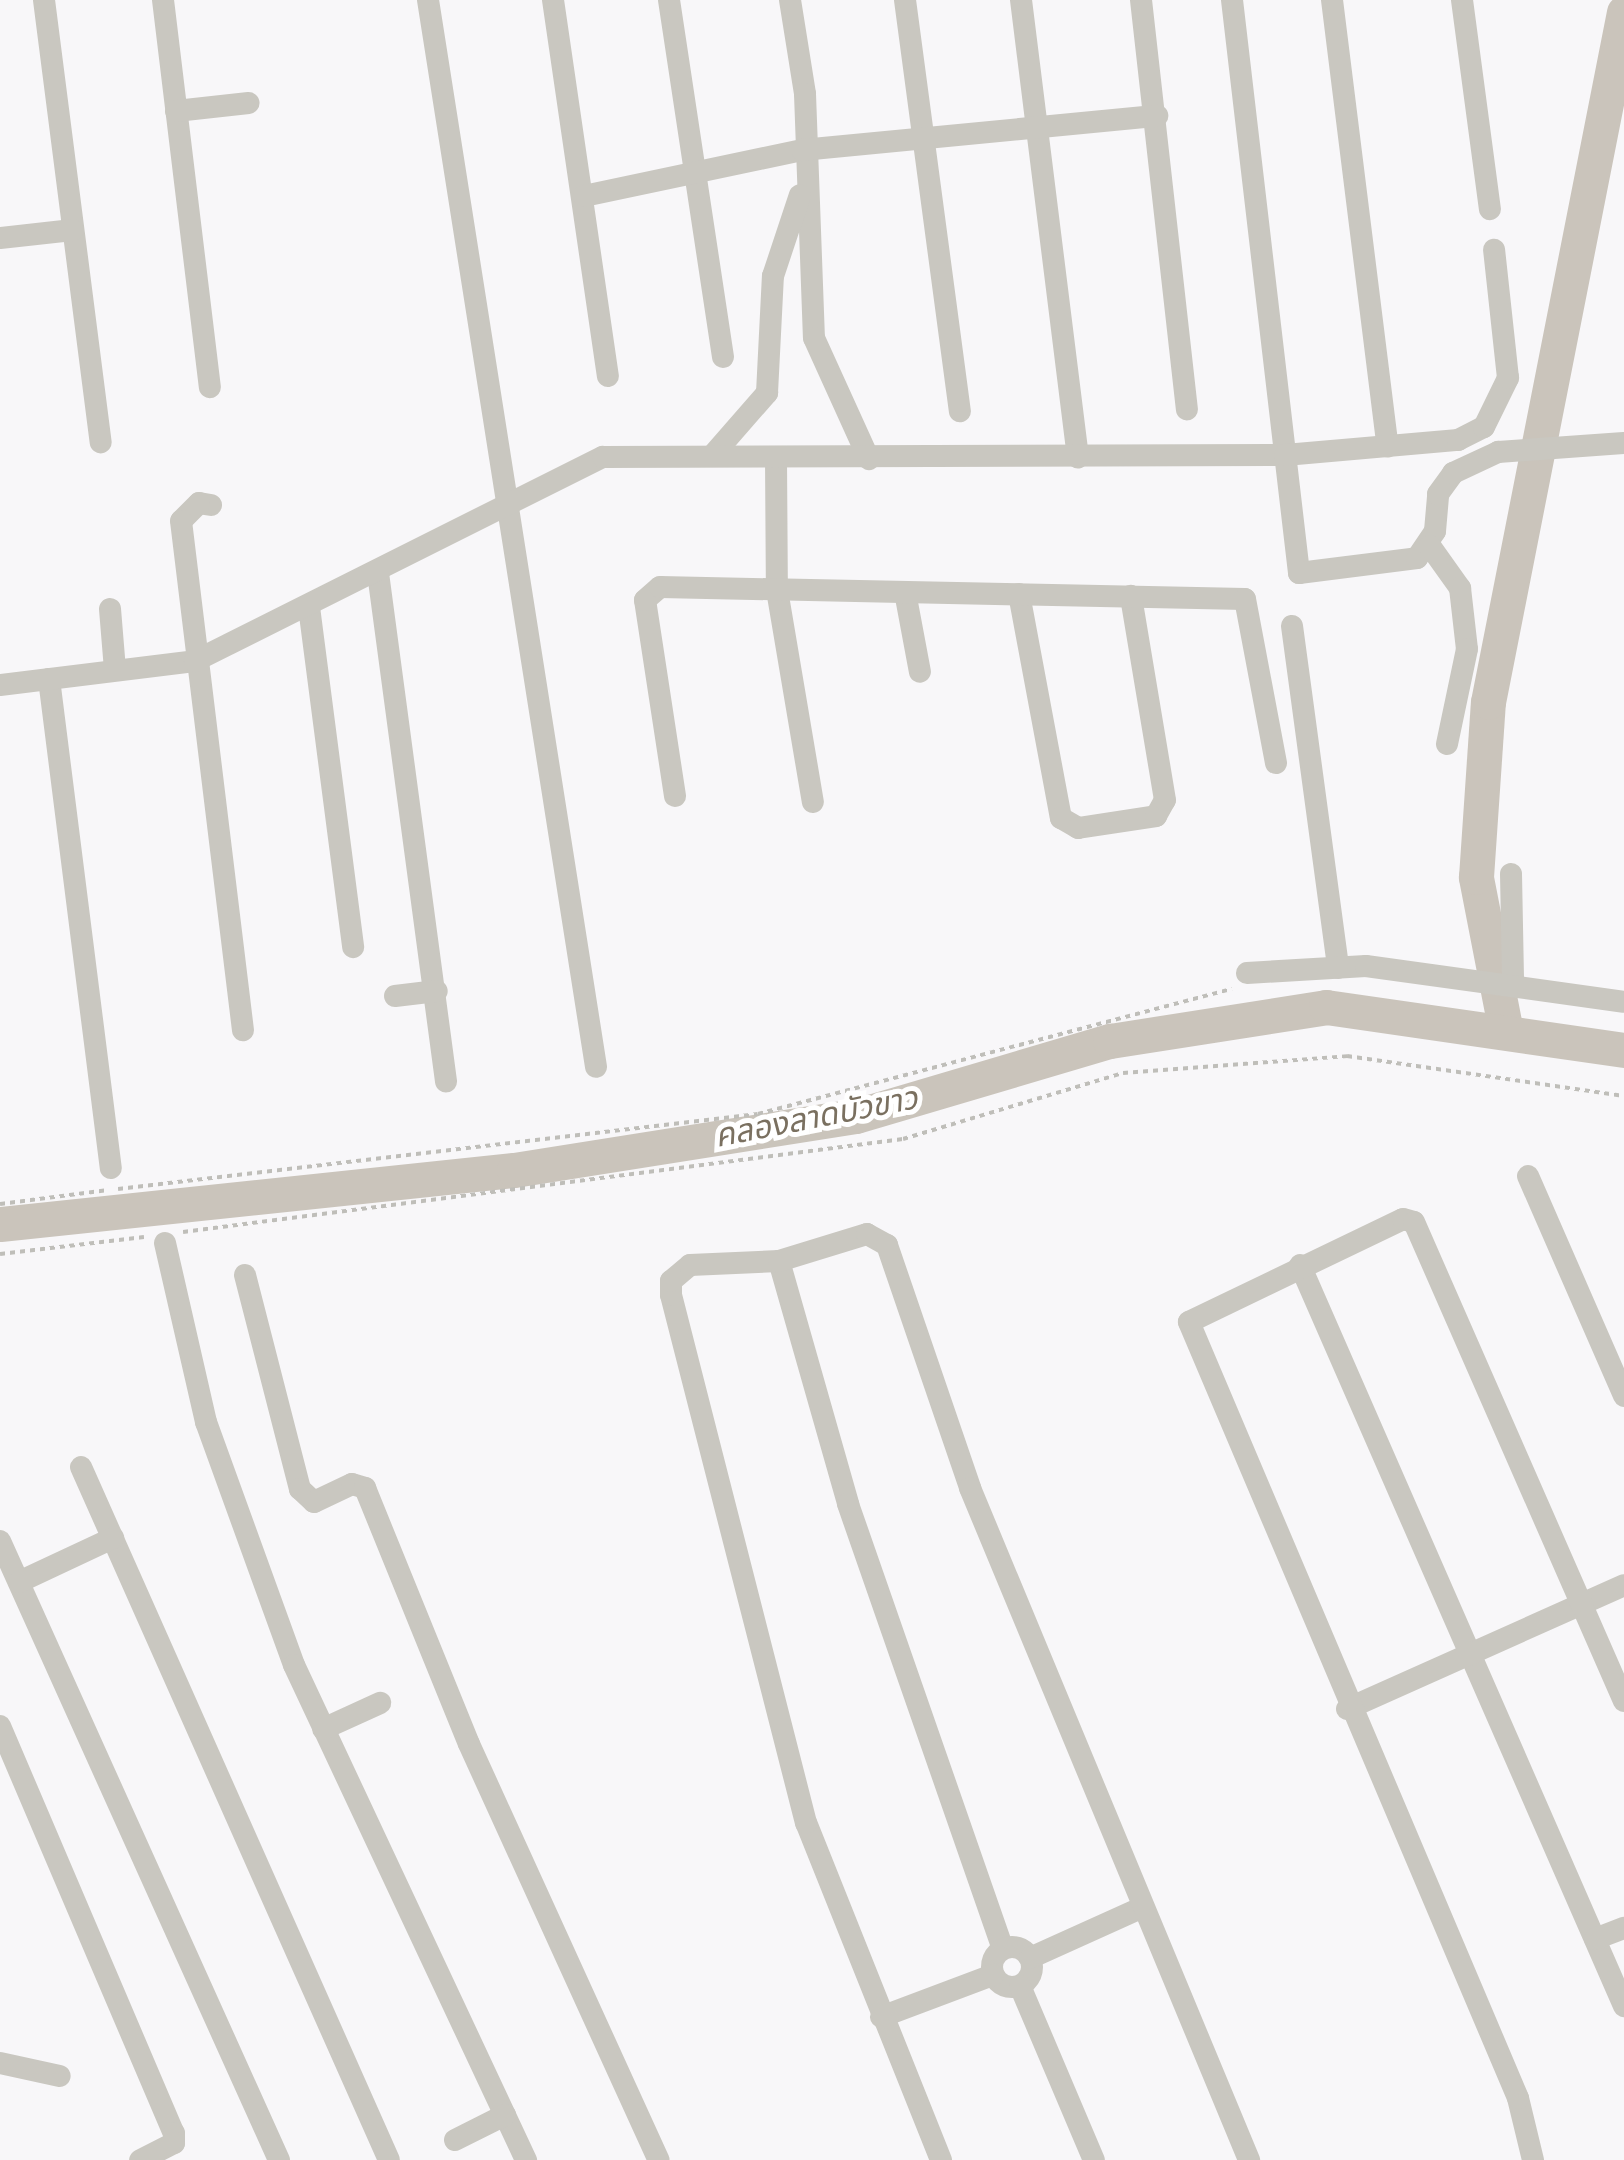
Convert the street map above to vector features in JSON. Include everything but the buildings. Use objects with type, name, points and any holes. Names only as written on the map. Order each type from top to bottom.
[{"type":"street","points":[[44,0],[101,442]]},
{"type":"street","points":[[163,0],[210,386]]},
{"type":"street","points":[[428,0],[596,1067]]},
{"type":"street","points":[[553,0],[608,376]]},
{"type":"street","points":[[670,0],[723,356]]},
{"type":"street","points":[[790,0],[804,94],[803,189],[814,338],[869,459]]},
{"type":"street","points":[[905,0],[960,411]]},
{"type":"street","points":[[1021,0],[1078,457]]},
{"type":"street","points":[[1141,0],[1157,116],[1186,409]]},
{"type":"street","points":[[1232,0],[1299,573],[1417,558],[1430,546],[1438,494],[1453,473],[1498,452],[1585,442],[1624,443]]},
{"type":"street","points":[[1332,0],[1388,447]]},
{"type":"street","points":[[1462,0],[1490,210]]},
{"type":"street","points":[[176,111],[249,103]]},
{"type":"street","points":[[584,196],[699,175],[802,150],[922,143],[1157,116]]},
{"type":"street","points":[[712,456],[767,393],[773,276],[803,189]]},
{"type":"street","points":[[0,238],[73,230]]},
{"type":"street","points":[[0,685],[195,661],[604,458],[1285,455],[1458,440],[1496,410],[1508,378],[1494,250]]},
{"type":"street","points":[[776,460],[777,590],[813,802]]},
{"type":"street","points":[[211,505],[200,503],[181,521],[195,661],[243,1030]]},
{"type":"street","points":[[1430,546],[1460,588],[1467,649],[1447,744]]},
{"type":"street","points":[[378,573],[402,830],[436,991],[446,1081]]},
{"type":"street","points":[[675,796],[645,600],[660,587],[1244,598],[1276,763]]},
{"type":"street","points":[[905,592],[920,672]]},
{"type":"street","points":[[1019,594],[1062,818],[1078,828],[1156,816],[1165,800],[1132,596]]},
{"type":"street","points":[[309,607],[353,947]]},
{"type":"street","points":[[110,609],[115,670]]},
{"type":"street","points":[[1292,626],[1338,968]]},
{"type":"street","points":[[49,679],[112,1168]]},
{"type":"street","points":[[1511,874],[1519,984]]},
{"type":"street","points":[[1247,980],[1338,968],[1465,976],[1624,1002]]},
{"type":"street","points":[[394,996],[436,991]]},
{"type":"street","points":[[1528,1176],[1624,1396]]},
{"type":"street","points":[[1533,2160],[1518,2098],[1187,1335],[1199,1311],[1403,1219],[1423,1230],[1624,1701]]},
{"type":"street","points":[[941,2160],[881,2018],[806,1822],[672,1295],[671,1281],[690,1265],[779,1261],[867,1234],[894,1257],[970,1488],[1249,2160]]},
{"type":"street","points":[[163,1238],[206,1422],[322,1729],[526,2160]]},
{"type":"street","points":[[779,1261],[865,1557],[1003,1949],[994,1975]]},
{"type":"street","points":[[1300,1265],[1624,2006]]},
{"type":"street","points":[[245,1275],[300,1489],[314,1502],[352,1484],[365,1488],[468,1744],[659,2160]]},
{"type":"street","points":[[81,1467],[389,2160]]},
{"type":"street","points":[[19,1582],[113,1538]]},
{"type":"street","points":[[0,1541],[278,2160]]},
{"type":"street","points":[[1348,1709],[1624,1585]]},
{"type":"street","points":[[322,1729],[380,1703]]},
{"type":"street","points":[[0,1726],[174,2133],[174,2143],[140,2160]]},
{"type":"street","points":[[1003,1949],[1030,1958],[1143,1907]]},
{"type":"street","points":[[1595,1940],[1624,1928]]},
{"type":"street","points":[[1030,1958],[1020,1986],[1094,2160]]},
{"type":"street","points":[[881,2018],[994,1975],[1020,1986]]},
{"type":"street","points":[[0,2063],[60,2076]]},
{"type":"street","points":[[455,2140],[504,2114]]},
{"type":"path","points":[[0,1204],[758,1114],[1247,980]]},
{"type":"path","points":[[0,1254],[163,1238],[903,1139],[1123,1072],[1347,1056],[1624,1096]]},
{"type":"waterway","points":[[1506,1032],[1476,877],[1488,702],[1624,12]]},
{"type":"waterway","name":"คลองลาดบัวขาว","points":[[0,1224],[514,1170],[856,1116],[1110,1041],[1326,1007],[1624,1050]]}]
